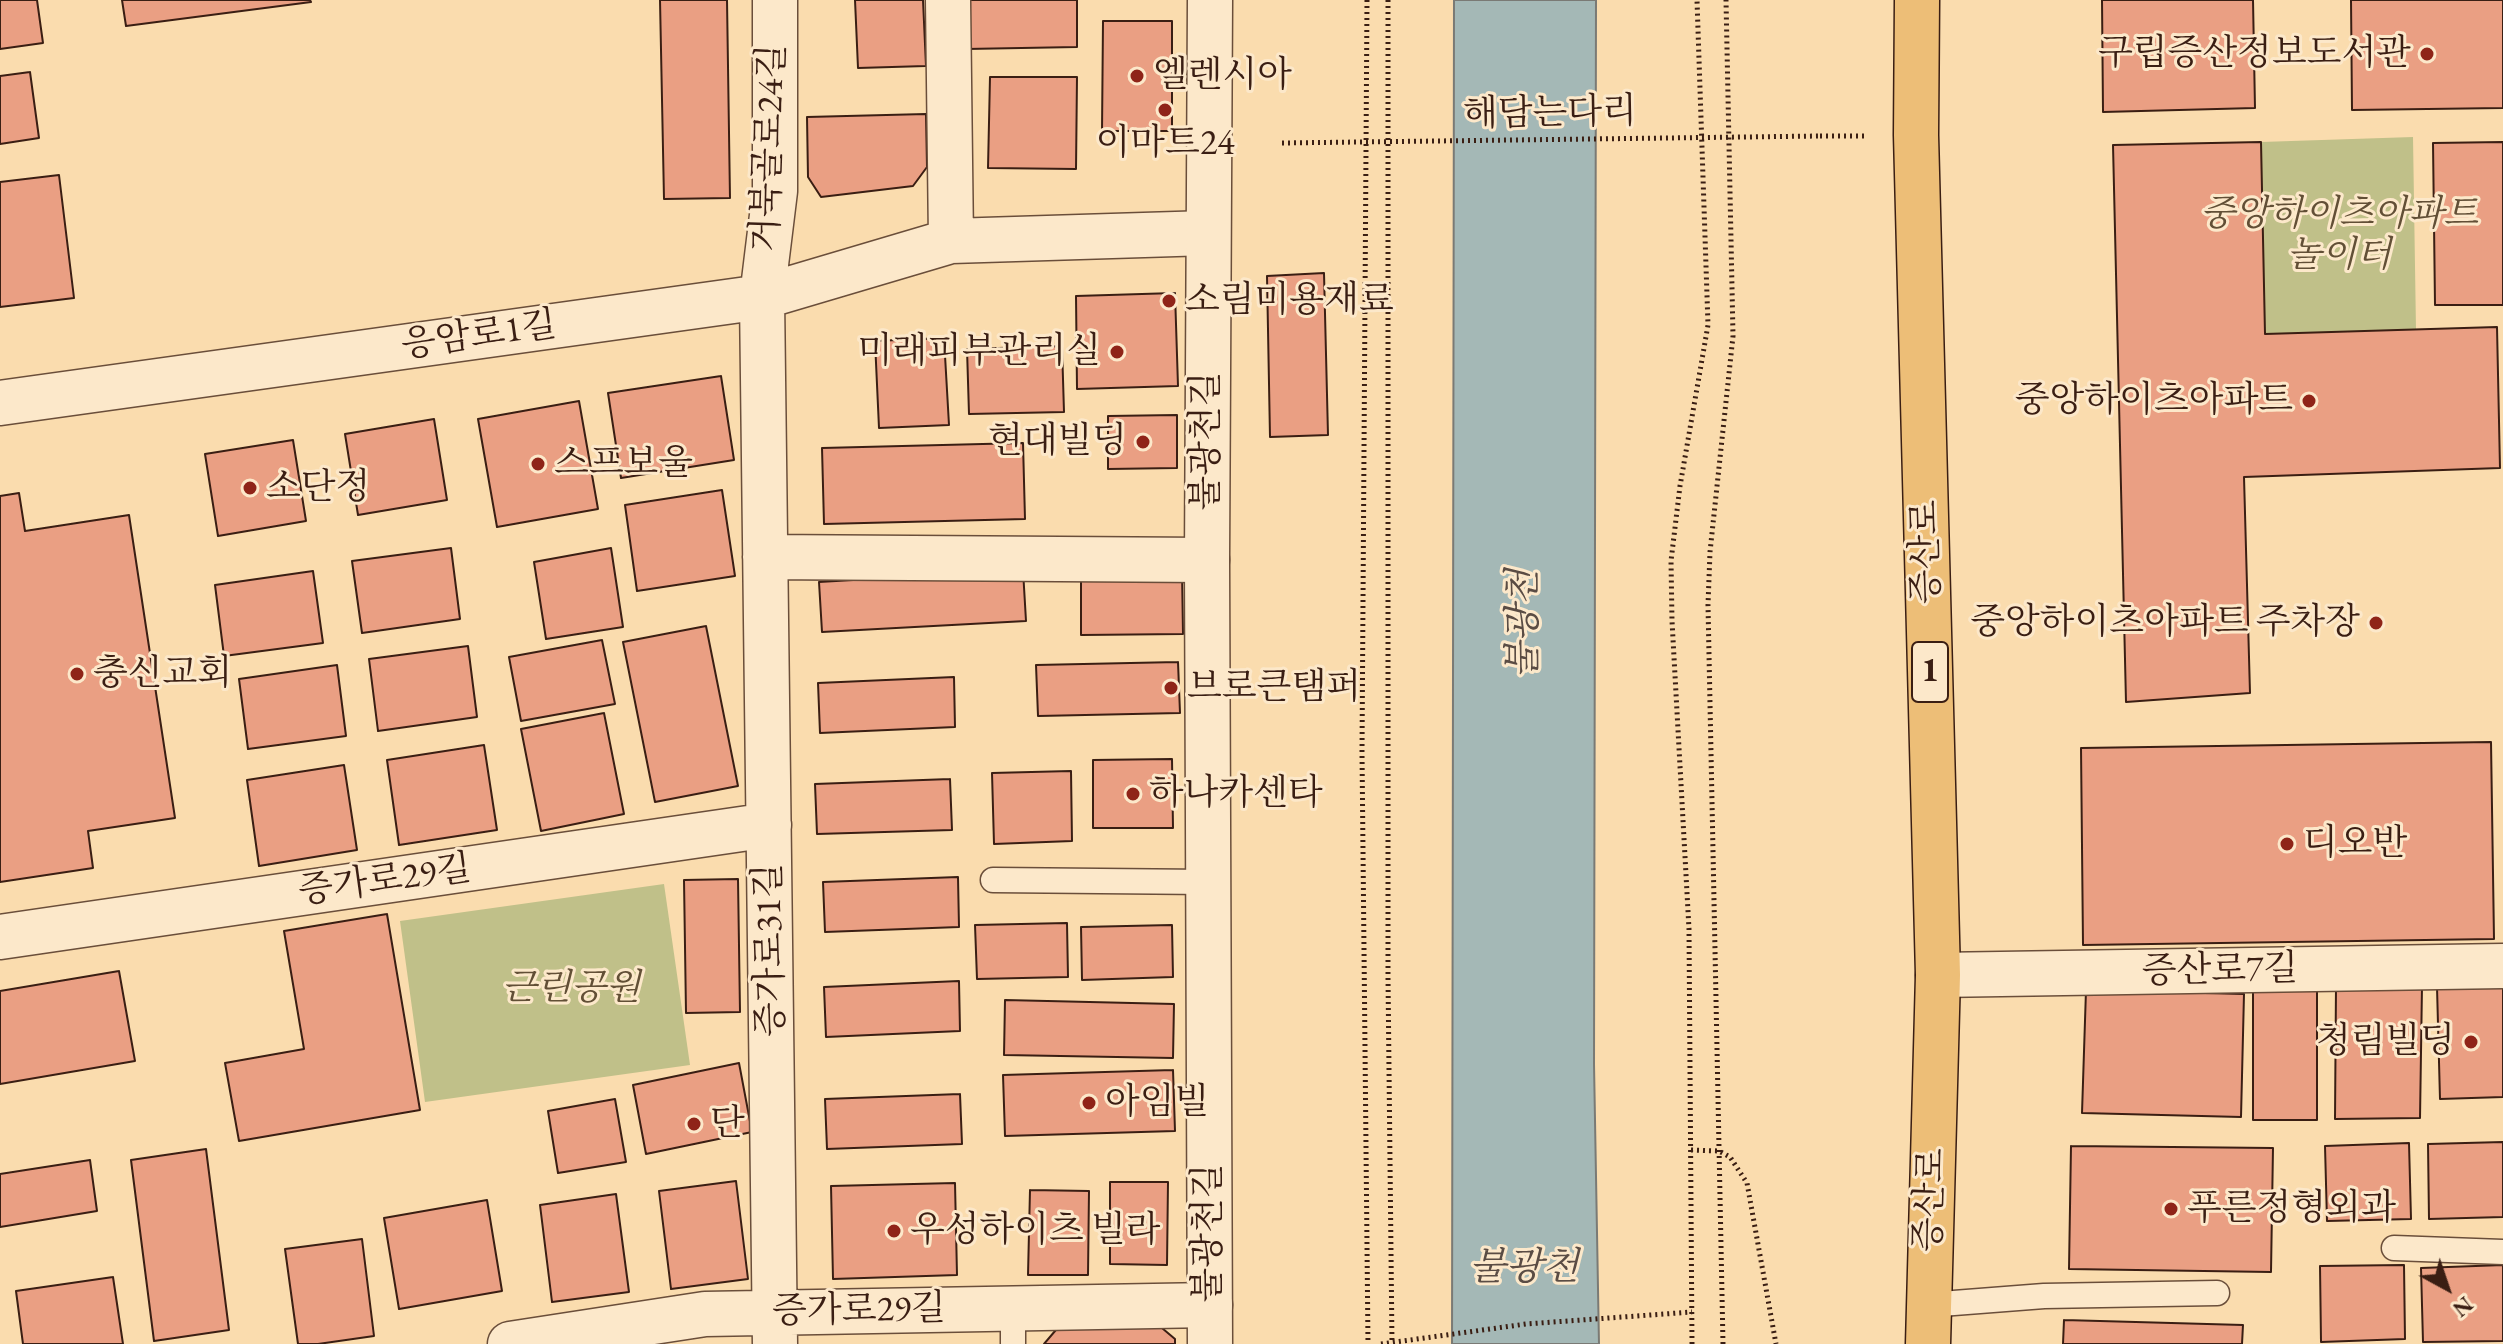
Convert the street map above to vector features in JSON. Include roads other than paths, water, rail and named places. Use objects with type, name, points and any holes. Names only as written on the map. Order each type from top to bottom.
[{"type":"main road","name":"증산로","points":[[1917,0],[1916,135],[1938,975],[1928,1325]]},
{"type":"street","name":"거북골로24길","points":[[762,297],[775,191],[775,0]]},
{"type":"street","points":[[948,0],[951,241]]},
{"type":"street","name":"불광천길","points":[[1210,0],[1207,560],[1210,1324]]},
{"type":"street","name":"응암로1길","points":[[0,403],[762,297],[951,241],[1208,233]]},
{"type":"street","name":"증가로31길","points":[[762,297],[775,1329]]},
{"type":"street","points":[[765,557],[1207,560]]},
{"type":"street","name":"증가로29길","points":[[0,937],[769,825]]},
{"type":"street","name":"증산로7길","points":[[1938,975],[2503,966]]},
{"type":"street","name":"증가로29길","points":[[510,1344],[705,1314],[775,1329],[1210,1324]]},
{"type":"lane","points":[[993,880],[1208,882]]},
{"type":"lane","points":[[2394,1248],[2503,1252]]},
{"type":"lane","points":[[1928,1325],[2044,1296],[2217,1293]]},
{"type":"water","name":"불광천","points":[[1454,0],[1596,0],[1594,1064],[1599,1344],[1452,1344]]},
{"type":"place","name":"구립증산정보도서관","points":[[2427,54]]},
{"type":"place","name":"엘렌시아","points":[[1137,76]]},
{"type":"place","name":"이마트24","points":[[1165,110]]},
{"type":"place","name":"소림미용재료","points":[[1169,301]]},
{"type":"place","name":"미래피부관리실","points":[[1117,352]]},
{"type":"place","name":"중앙하이츠아파트","points":[[2309,401]]},
{"type":"place","name":"현대빌딩","points":[[1143,442]]},
{"type":"place","name":"스프보울","points":[[538,464]]},
{"type":"place","name":"소단정","points":[[250,488]]},
{"type":"place","name":"중앙하이츠아파트 주차장","points":[[2376,623]]},
{"type":"place","name":"충신교회","points":[[77,674]]},
{"type":"place","name":"브로큰탬퍼","points":[[1171,688]]},
{"type":"place","name":"하나카센타","points":[[1133,794]]},
{"type":"place","name":"디오반","points":[[2287,844]]},
{"type":"place","name":"청림빌딩","points":[[2471,1042]]},
{"type":"place","name":"아임빌","points":[[1089,1103]]},
{"type":"place","name":"단","points":[[694,1124]]},
{"type":"place","name":"푸른정형외과","points":[[2171,1209]]},
{"type":"place","name":"우성하이츠 빌라","points":[[894,1231]]},
{"type":"park label","name":"중앙하이츠아파트 놀이터","points":[[2339,236]]},
{"type":"park label","name":"근린공원","points":[[571,989]]}]
